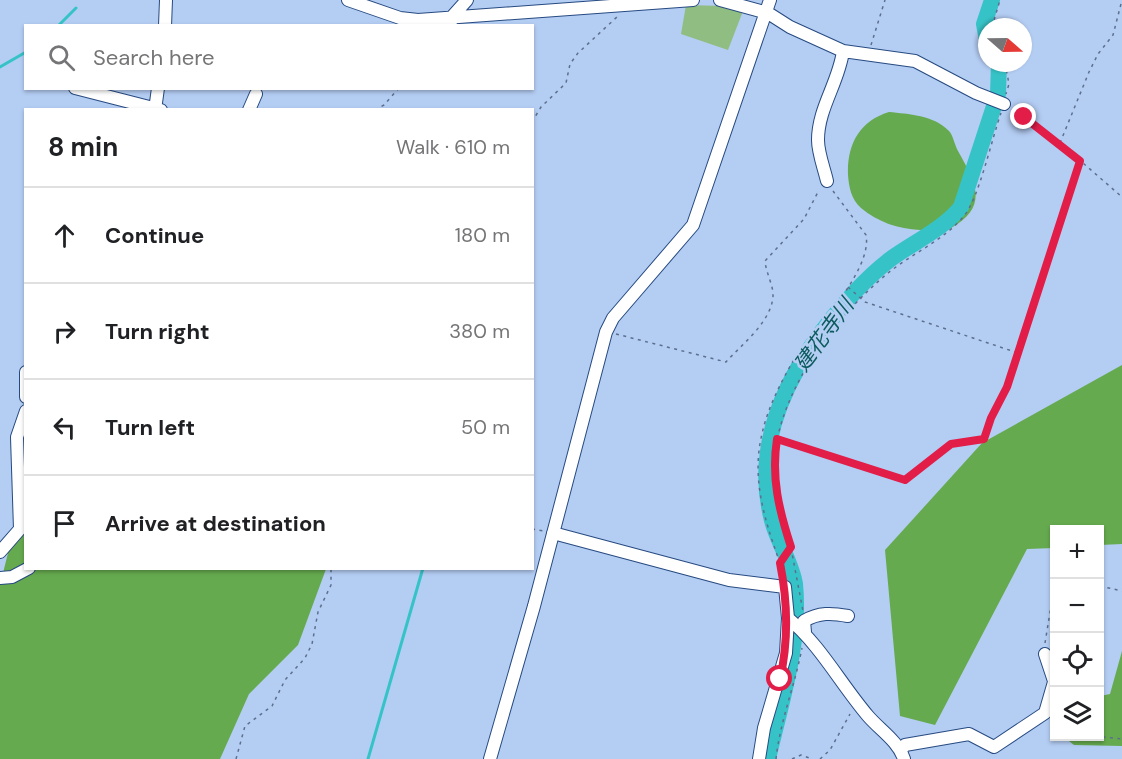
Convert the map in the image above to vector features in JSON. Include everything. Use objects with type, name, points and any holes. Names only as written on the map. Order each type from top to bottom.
[{"type":"street","points":[[165,24],[166,0]]},
{"type":"street","points":[[348,0],[400,18],[451,22],[622,2],[693,0]]},
{"type":"street","points":[[451,22],[467,0]]},
{"type":"street","points":[[720,0],[768,13],[790,27],[843,51],[915,60],[999,101]]},
{"type":"street","points":[[490,759],[606,332],[613,318],[693,225],[768,13],[770,0]]},
{"type":"street","points":[[827,181],[818,142],[820,121],[840,71],[843,51]]},
{"type":"street","points":[[83,90],[154,108]]},
{"type":"street","points":[[158,108],[159,90]]},
{"type":"street","points":[[250,108],[256,94]]},
{"type":"street","points":[[0,552],[20,529],[17,437],[24,417]]},
{"type":"street","points":[[553,533],[729,580],[785,587],[789,619],[786,653],[764,728],[759,759]]},
{"type":"street","points":[[0,578],[12,577],[25,570]]},
{"type":"street","points":[[804,627],[830,612],[848,616]]},
{"type":"street","points":[[789,619],[804,627],[859,704],[903,755]]},
{"type":"street","points":[[1045,654],[1050,670]]},
{"type":"street","points":[[903,755],[905,745],[969,734],[994,747],[1045,713],[1053,687]]},
{"type":"path","points":[[869,54],[885,0]]},
{"type":"path","points":[[995,18],[1000,0]]},
{"type":"path","points":[[1060,144],[1089,72],[1098,54],[1113,35],[1122,0]]},
{"type":"path","points":[[534,119],[541,107],[566,83],[570,64],[578,53],[620,15],[622,2]]},
{"type":"path","points":[[776,759],[780,728],[795,685],[804,627],[791,547],[775,490],[774,462],[777,439],[795,388],[815,352],[860,298],[888,273],[948,232],[966,214],[999,101],[1009,84],[1007,72]]},
{"type":"path","points":[[379,108],[397,90]]},
{"type":"path","points":[[999,101],[1060,144],[1122,197]]},
{"type":"path","points":[[777,439],[905,480],[951,444],[984,439],[991,418],[1007,387],[1080,161]]},
{"type":"path","points":[[606,332],[726,362],[757,328],[771,307],[773,292],[765,261],[804,219],[817,191],[827,181],[866,235],[867,241],[860,266],[837,304],[793,362],[761,435],[758,483],[764,519],[780,563],[785,587]]},
{"type":"path","points":[[848,287],[860,298],[1018,353]]},
{"type":"path","points":[[780,563],[791,547]]},
{"type":"path","points":[[236,759],[245,726],[272,706],[285,680],[305,658],[312,644],[318,612],[331,585],[331,570]]},
{"type":"path","points":[[1104,587],[1122,591]]},
{"type":"path","points":[[1045,654],[1045,635],[1050,609]]},
{"type":"path","points":[[820,759],[830,750],[845,721],[859,704]]},
{"type":"path","points":[[1104,737],[1122,739]]},
{"type":"path","points":[[792,759],[801,754],[812,759]]},
{"type":"green space","points":[[686,5],[724,6],[743,11],[728,50],[681,34]]},
{"type":"green space","points":[[889,112],[928,118],[943,126],[952,135],[974,183],[975,202],[963,220],[951,228],[936,232],[896,226],[868,213],[853,197],[848,164],[853,144],[870,121]]},
{"type":"green space","points":[[1122,365],[1122,544],[1104,545],[1104,525],[1050,525],[1050,548],[1027,549],[935,725],[900,716],[885,550],[982,443]]},
{"type":"green space","points":[[24,514],[24,570],[326,570],[298,645],[249,694],[220,759],[0,759],[0,585],[17,517]]},
{"type":"green space","points":[[1122,651],[1122,746],[1074,745],[1069,741],[1104,741],[1104,695],[1110,694]]},
{"type":"waterway","name":"建花寺川","points":[[986,18],[992,0]]},
{"type":"waterway","points":[[60,24],[76,8]]},
{"type":"waterway","points":[[0,67],[24,53]]},
{"type":"waterway","name":"建花寺川","points":[[768,759],[789,672],[796,606],[793,576],[773,524],[766,473],[768,448],[782,400],[805,355],[863,283],[901,252],[938,228],[961,207],[998,94],[999,72]]},
{"type":"waterway","points":[[368,759],[422,570]]},
{"type":"route","points":[[780,679],[786,653],[788,618],[780,563],[791,547],[775,490],[774,462],[777,439],[905,480],[951,444],[984,439],[991,418],[1007,387],[1080,161],[1024,117]]}]
